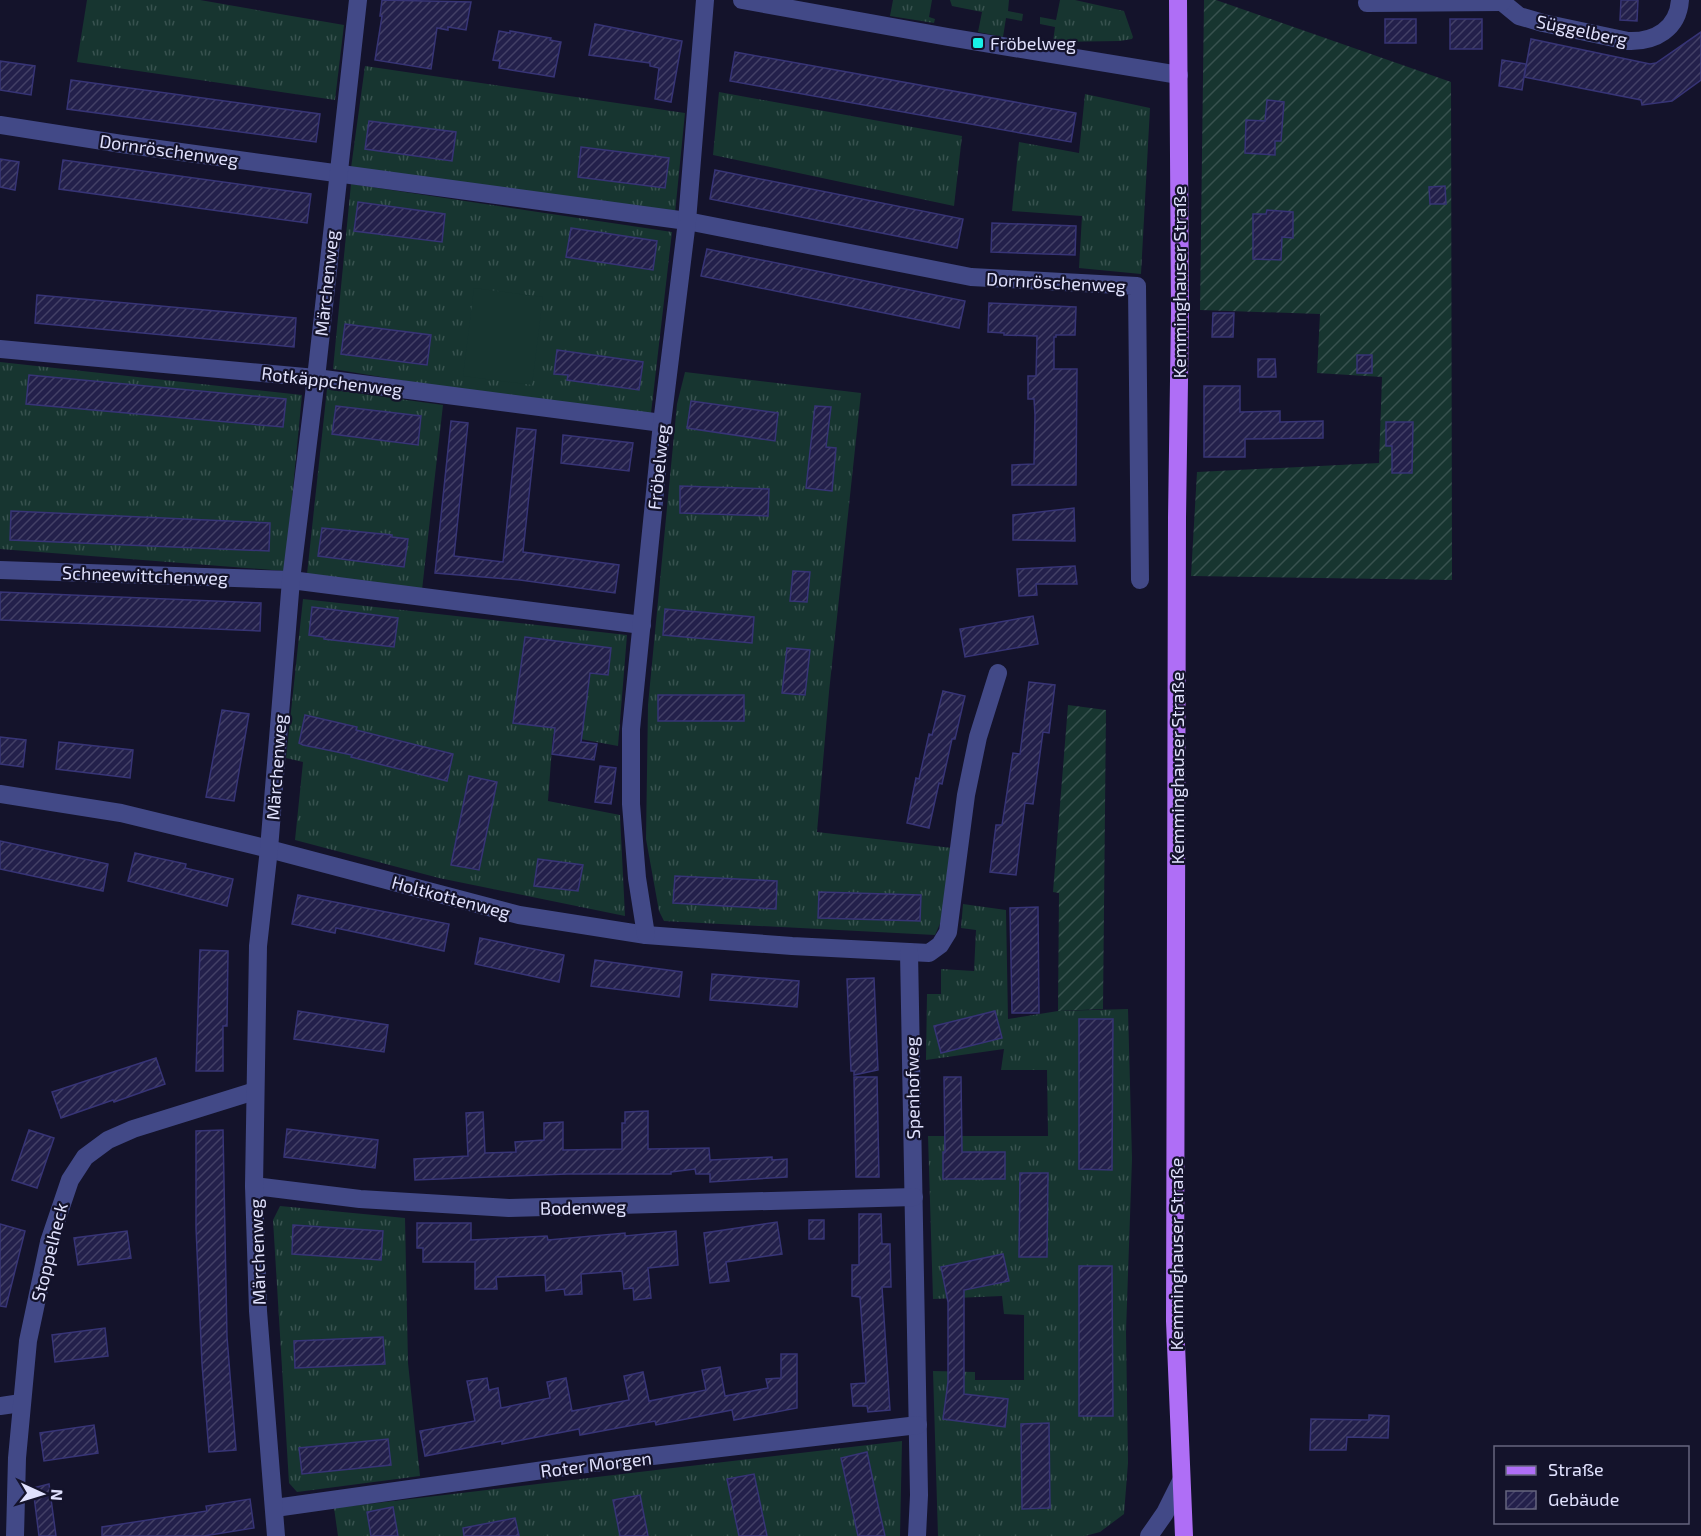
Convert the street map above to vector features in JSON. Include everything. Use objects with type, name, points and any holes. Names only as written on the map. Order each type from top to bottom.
[{"type":"main road","name":"Kemminghauser Straße","points":[[1178,0],[1175,1321],[1184,1536]]},
{"type":"street","name":"Märchenweg","points":[[276,1536],[258,1311],[254,1186],[258,946],[269,849],[291,580],[358,0]]},
{"type":"street","name":"Fröbelweg","points":[[646,935],[638,878],[631,781],[631,729],[662,423],[687,221],[705,0]]},
{"type":"street","points":[[742,0],[1179,75]]},
{"type":"street","name":"Süggelberg","points":[[1502,1],[1519,16],[1543,23],[1628,41],[1643,41],[1656,37],[1668,29],[1675,18],[1680,0]]},
{"type":"street","points":[[1367,3],[1502,1]]},
{"type":"street","name":"Dornröschenweg","points":[[0,125],[122,144],[687,221],[971,277],[1137,286],[1140,580]]},
{"type":"street","name":"Rotkäppchenweg","points":[[0,349],[316,378],[662,423]]},
{"type":"street","name":"Schneewittchenweg","points":[[0,570],[291,580],[642,625]]},
{"type":"street","points":[[909,952],[929,953],[940,945],[948,932],[966,795],[978,737],[998,673]]},
{"type":"street","name":"Holtkottenweg","points":[[0,794],[121,813],[269,849],[519,915],[646,935],[909,952]]},
{"type":"street","name":"Spenhofweg","points":[[909,952],[919,1495],[917,1536]]},
{"type":"street","name":"Stoppelheck","points":[[15,1536],[17,1458],[28,1341],[49,1242],[70,1180],[85,1157],[108,1140],[133,1129],[255,1091]]},
{"type":"street","name":"Bodenweg","points":[[254,1186],[360,1199],[509,1208],[914,1197]]},
{"type":"street","points":[[0,1406],[21,1403]]},
{"type":"street","name":"Roter Morgen","points":[[275,1508],[592,1463],[918,1425]]},
{"type":"street","points":[[1149,1536],[1165,1513],[1181,1481]]},
{"type":"green space","points":[[87,0],[200,0],[344,25],[335,100],[77,62]]},
{"type":"green space","points":[[893,0],[932,0],[929,17],[935,19],[934,23],[890,16]]},
{"type":"green space","points":[[950,0],[1009,0],[1008,11],[1023,14],[1022,21],[1006,18],[1003,37],[978,32],[982,12],[952,6]]},
{"type":"green space","points":[[1060,0],[1075,0],[1124,11],[1132,39],[1053,42],[1055,27],[1040,24],[1040,17],[1056,20]]},
{"type":"green space","points":[[1204,0],[1216,0],[1451,82],[1452,580],[1191,576],[1197,472],[1379,463],[1382,377],[1317,373],[1320,314],[1200,310]]},
{"type":"green space","points":[[365,66],[685,113],[675,213],[351,168]]},
{"type":"green space","points":[[719,92],[962,136],[954,206],[713,155]]},
{"type":"green space","points":[[1085,94],[1150,108],[1141,274],[1079,268],[1082,216],[1012,211],[1019,142],[1079,153]]},
{"type":"green space","points":[[351,184],[672,232],[650,422],[333,369]]},
{"type":"green space","points":[[474,288],[543,297],[532,385],[463,376]]},
{"type":"green space","points":[[0,362],[302,395],[285,571],[0,549]]},
{"type":"green space","points":[[685,372],[861,393],[829,692],[817,832],[952,848],[943,917],[935,935],[664,921],[659,911],[646,839],[648,705],[677,404]]},
{"type":"green space","points":[[327,389],[443,405],[422,590],[307,574]]},
{"type":"green space","points":[[303,599],[627,635],[618,746],[553,734],[548,801],[620,815],[625,916],[439,878],[295,840],[303,762],[286,758]]},
{"type":"green space","points":[[1068,705],[1106,710],[1103,1009],[1058,1011],[1059,893],[1053,892]]},
{"type":"green space","points":[[963,904],[1006,910],[1008,1019],[1058,1011],[1128,1009],[1132,1159],[1126,1332],[1128,1463],[1124,1514],[1100,1532],[1085,1536],[938,1536],[933,1371],[975,1372],[975,1380],[1024,1380],[1024,1315],[1004,1314],[1002,1296],[933,1299],[928,1136],[1048,1136],[1047,1070],[1001,1070],[1004,1049],[926,1060],[927,994],[941,994],[941,969],[974,971],[976,930],[961,928]]},
{"type":"green space","points":[[280,1206],[405,1218],[408,1363],[420,1476],[297,1492],[289,1483],[273,1220]]},
{"type":"green space","points":[[902,1441],[900,1536],[338,1536],[334,1508]]},
{"type":"building","points":[[382,0],[471,2],[466,30],[437,28],[431,69],[375,60],[382,16],[380,16]]},
{"type":"building","points":[[1621,0],[1638,0],[1637,21],[1620,20]]},
{"type":"building","points":[[1385,19],[1416,19],[1416,43],[1385,43]]},
{"type":"building","points":[[1450,19],[1482,19],[1482,49],[1450,49]]},
{"type":"building","points":[[595,24],[682,41],[671,102],[655,99],[659,68],[650,66],[650,63],[589,55]]},
{"type":"building","points":[[499,31],[551,38],[550,40],[561,42],[554,77],[499,68],[500,61],[493,60]]},
{"type":"building","points":[[1701,32],[1701,80],[1672,101],[1642,105],[1641,100],[1524,77],[1531,39],[1650,64],[1656,63]]},
{"type":"building","points":[[735,52],[1076,113],[1071,142],[730,81]]},
{"type":"building","points":[[1502,60],[1526,64],[1522,90],[1499,86]]},
{"type":"building","points":[[0,61],[35,66],[31,95],[0,90]]},
{"type":"building","points":[[71,80],[320,114],[316,142],[67,109]]},
{"type":"building","points":[[1267,100],[1284,102],[1281,141],[1275,141],[1275,155],[1245,153],[1246,120],[1265,121]]},
{"type":"building","points":[[369,121],[456,132],[452,161],[365,149]]},
{"type":"building","points":[[581,147],[669,158],[665,188],[578,177]]},
{"type":"building","points":[[0,159],[19,162],[15,190],[0,187]]},
{"type":"building","points":[[63,160],[311,194],[307,223],[59,189]]},
{"type":"building","points":[[715,170],[963,219],[957,248],[710,199]]},
{"type":"building","points":[[1445,186],[1446,204],[1430,204],[1429,187]]},
{"type":"building","points":[[358,202],[445,214],[442,242],[354,231]]},
{"type":"building","points":[[1267,210],[1293,212],[1293,238],[1282,237],[1281,260],[1253,259],[1253,214],[1266,214]]},
{"type":"building","points":[[992,223],[1076,226],[1075,255],[991,252]]},
{"type":"building","points":[[571,228],[657,241],[653,270],[566,257]]},
{"type":"building","points":[[707,249],[965,301],[959,328],[701,276]]},
{"type":"building","points":[[37,295],[296,318],[294,347],[35,323]]},
{"type":"building","points":[[989,303],[1076,307],[1075,335],[1056,335],[1054,337],[1054,369],[1077,369],[1076,485],[1012,485],[1012,465],[1034,464],[1034,399],[1028,399],[1028,376],[1036,376],[1037,336],[988,332]]},
{"type":"building","points":[[1213,313],[1234,313],[1233,337],[1212,337]]},
{"type":"building","points":[[345,324],[431,335],[427,365],[341,354]]},
{"type":"building","points":[[557,350],[643,362],[639,390],[567,380],[568,375],[554,374]]},
{"type":"building","points":[[1357,355],[1372,355],[1372,373],[1357,373]]},
{"type":"building","points":[[1258,359],[1275,359],[1276,377],[1258,377]]},
{"type":"building","points":[[29,375],[286,399],[283,427],[26,404]]},
{"type":"building","points":[[1204,386],[1240,386],[1240,412],[1280,411],[1280,422],[1323,421],[1323,438],[1245,439],[1245,457],[1204,457]]},
{"type":"building","points":[[691,401],[778,413],[775,441],[687,428]]},
{"type":"building","points":[[336,406],[421,416],[418,445],[332,434]]},
{"type":"building","points":[[815,406],[831,407],[826,447],[836,448],[832,491],[806,488]]},
{"type":"building","points":[[451,421],[468,423],[454,556],[503,562],[517,428],[536,430],[523,552],[619,565],[615,593],[520,580],[435,573]]},
{"type":"building","points":[[1386,422],[1413,422],[1412,473],[1392,473],[1392,446],[1386,446]]},
{"type":"building","points":[[563,435],[633,443],[629,471],[561,463]]},
{"type":"building","points":[[680,486],[769,489],[768,516],[680,513]]},
{"type":"building","points":[[1074,508],[1075,541],[1013,540],[1013,515]]},
{"type":"building","points":[[11,511],[270,523],[269,551],[10,540]]},
{"type":"building","points":[[322,528],[392,535],[392,537],[408,539],[404,567],[318,556]]},
{"type":"building","points":[[1075,566],[1077,584],[1036,584],[1037,595],[1019,596],[1017,569]]},
{"type":"building","points":[[793,571],[810,572],[807,602],[790,601]]},
{"type":"building","points":[[0,592],[261,603],[260,631],[0,620]]},
{"type":"building","points":[[312,607],[398,618],[394,647],[324,639],[324,637],[309,635]]},
{"type":"building","points":[[665,609],[754,617],[752,643],[663,635]]},
{"type":"building","points":[[1033,616],[1038,644],[965,657],[960,629]]},
{"type":"building","points":[[525,637],[611,648],[608,675],[590,673],[581,742],[597,744],[594,760],[552,754],[555,728],[513,723]]},
{"type":"building","points":[[787,648],[810,650],[805,695],[782,693]]},
{"type":"building","points":[[1029,682],[1055,685],[1049,733],[1043,732],[1033,804],[1025,803],[1016,875],[990,872],[996,825],[1002,825],[1013,753],[1020,754]]},
{"type":"building","points":[[943,691],[965,696],[942,784],[939,783],[929,828],[907,823],[916,778],[919,779],[929,734],[932,735]]},
{"type":"building","points":[[658,695],[744,695],[744,721],[658,721]]},
{"type":"building","points":[[222,710],[249,714],[234,801],[206,797]]},
{"type":"building","points":[[305,715],[453,754],[447,781],[351,757],[352,755],[303,745],[299,743]]},
{"type":"building","points":[[0,737],[26,740],[23,767],[0,764]]},
{"type":"building","points":[[59,742],[133,750],[130,778],[56,769]]},
{"type":"building","points":[[600,766],[616,768],[611,804],[595,802]]},
{"type":"building","points":[[469,776],[497,782],[479,870],[451,865]]},
{"type":"building","points":[[0,841],[108,864],[103,891],[0,869]]},
{"type":"building","points":[[135,853],[186,864],[185,868],[233,879],[227,906],[128,881]]},
{"type":"building","points":[[538,859],[583,865],[578,891],[534,886]]},
{"type":"building","points":[[675,876],[777,881],[776,909],[673,903]]},
{"type":"building","points":[[819,892],[921,895],[920,921],[818,918]]},
{"type":"building","points":[[298,895],[449,924],[444,951],[336,928],[335,933],[292,924]]},
{"type":"building","points":[[1038,907],[1039,1013],[1012,1013],[1010,908]]},
{"type":"building","points":[[480,938],[564,955],[559,982],[475,964]]},
{"type":"building","points":[[200,950],[228,951],[227,1026],[223,1026],[223,1071],[196,1071]]},
{"type":"building","points":[[595,960],[682,972],[679,997],[591,986]]},
{"type":"building","points":[[712,974],[799,981],[797,1007],[710,1000]]},
{"type":"building","points":[[874,978],[878,1070],[854,1075],[854,1071],[851,1071],[847,979]]},
{"type":"building","points":[[298,1011],[388,1025],[384,1052],[294,1039]]},
{"type":"building","points":[[995,1011],[1002,1038],[941,1053],[934,1026]]},
{"type":"building","points":[[1079,1019],[1113,1019],[1112,1170],[1079,1169]]},
{"type":"building","points":[[156,1058],[165,1084],[61,1118],[52,1092]]},
{"type":"building","points":[[854,1077],[877,1077],[879,1177],[856,1177]]},
{"type":"building","points":[[944,1077],[961,1077],[962,1152],[1005,1152],[1005,1179],[943,1179]]},
{"type":"building","points":[[648,1111],[648,1149],[709,1148],[710,1160],[772,1157],[772,1160],[787,1159],[787,1177],[710,1182],[710,1174],[696,1174],[695,1169],[671,1172],[671,1174],[567,1174],[415,1180],[414,1159],[468,1156],[466,1113],[483,1112],[485,1153],[516,1152],[515,1142],[544,1140],[544,1123],[563,1122],[563,1150],[622,1149],[622,1123],[625,1123],[625,1112]]},
{"type":"building","points":[[287,1129],[378,1140],[375,1168],[284,1157]]},
{"type":"building","points":[[29,1130],[54,1138],[37,1188],[12,1180]]},
{"type":"building","points":[[223,1130],[227,1337],[236,1450],[209,1452],[202,1364],[196,1228],[196,1131]]},
{"type":"building","points":[[1020,1173],[1048,1173],[1047,1257],[1019,1257]]},
{"type":"building","points":[[859,1214],[881,1214],[882,1244],[890,1244],[891,1287],[882,1287],[890,1410],[868,1412],[867,1406],[853,1406],[851,1384],[866,1383],[860,1297],[852,1296],[852,1265],[859,1265]]},
{"type":"building","points":[[809,1220],[824,1220],[824,1239],[809,1239]]},
{"type":"building","points":[[777,1222],[782,1254],[726,1262],[729,1281],[710,1283],[704,1233]]},
{"type":"building","points":[[417,1223],[471,1223],[471,1240],[547,1236],[548,1240],[676,1231],[678,1265],[648,1268],[651,1298],[634,1300],[633,1288],[624,1289],[622,1271],[581,1274],[582,1294],[565,1295],[564,1289],[546,1291],[545,1275],[496,1277],[497,1289],[475,1289],[475,1262],[423,1262],[423,1248],[417,1248]]},
{"type":"building","points":[[0,1224],[25,1231],[6,1307],[0,1306]]},
{"type":"building","points":[[293,1225],[383,1231],[381,1260],[292,1254]]},
{"type":"building","points":[[127,1231],[131,1258],[78,1265],[74,1238]]},
{"type":"building","points":[[1003,1254],[1009,1281],[964,1290],[964,1394],[1008,1399],[1005,1427],[943,1419],[948,1382],[948,1302],[941,1267]]},
{"type":"building","points":[[1079,1266],[1112,1266],[1113,1416],[1079,1416]]},
{"type":"building","points":[[105,1328],[108,1356],[55,1362],[52,1335]]},
{"type":"building","points":[[383,1337],[385,1364],[295,1368],[294,1341]]},
{"type":"building","points":[[781,1354],[797,1354],[797,1408],[734,1420],[732,1410],[656,1425],[655,1421],[580,1435],[579,1429],[425,1456],[420,1431],[475,1421],[467,1381],[487,1378],[489,1390],[498,1388],[501,1408],[550,1398],[547,1382],[566,1378],[572,1411],[629,1400],[624,1376],[643,1372],[649,1401],[706,1390],[702,1370],[720,1367],[725,1396],[768,1388],[766,1379],[781,1378]]},
{"type":"building","points":[[1369,1415],[1389,1416],[1388,1438],[1347,1437],[1346,1450],[1310,1450],[1311,1419],[1369,1420]]},
{"type":"building","points":[[1049,1423],[1050,1508],[1022,1509],[1021,1424]]},
{"type":"building","points":[[94,1425],[98,1453],[44,1461],[40,1433]]},
{"type":"building","points":[[388,1439],[391,1465],[302,1474],[299,1448]]},
{"type":"building","points":[[867,1452],[885,1536],[858,1536],[841,1458]]},
{"type":"building","points":[[754,1474],[767,1536],[739,1536],[727,1479]]},
{"type":"building","points":[[49,1484],[56,1536],[39,1536],[33,1488]]},
{"type":"building","points":[[640,1495],[648,1536],[620,1536],[613,1500]]},
{"type":"building","points":[[250,1499],[254,1528],[204,1536],[102,1536],[102,1527],[207,1511],[206,1506]]},
{"type":"building","points":[[393,1507],[398,1536],[371,1536],[367,1512]]},
{"type":"building","points":[[515,1518],[519,1536],[464,1536],[463,1528]]},
{"type":"place","name":"Fröbelweg","points":[[978,43]]}]
